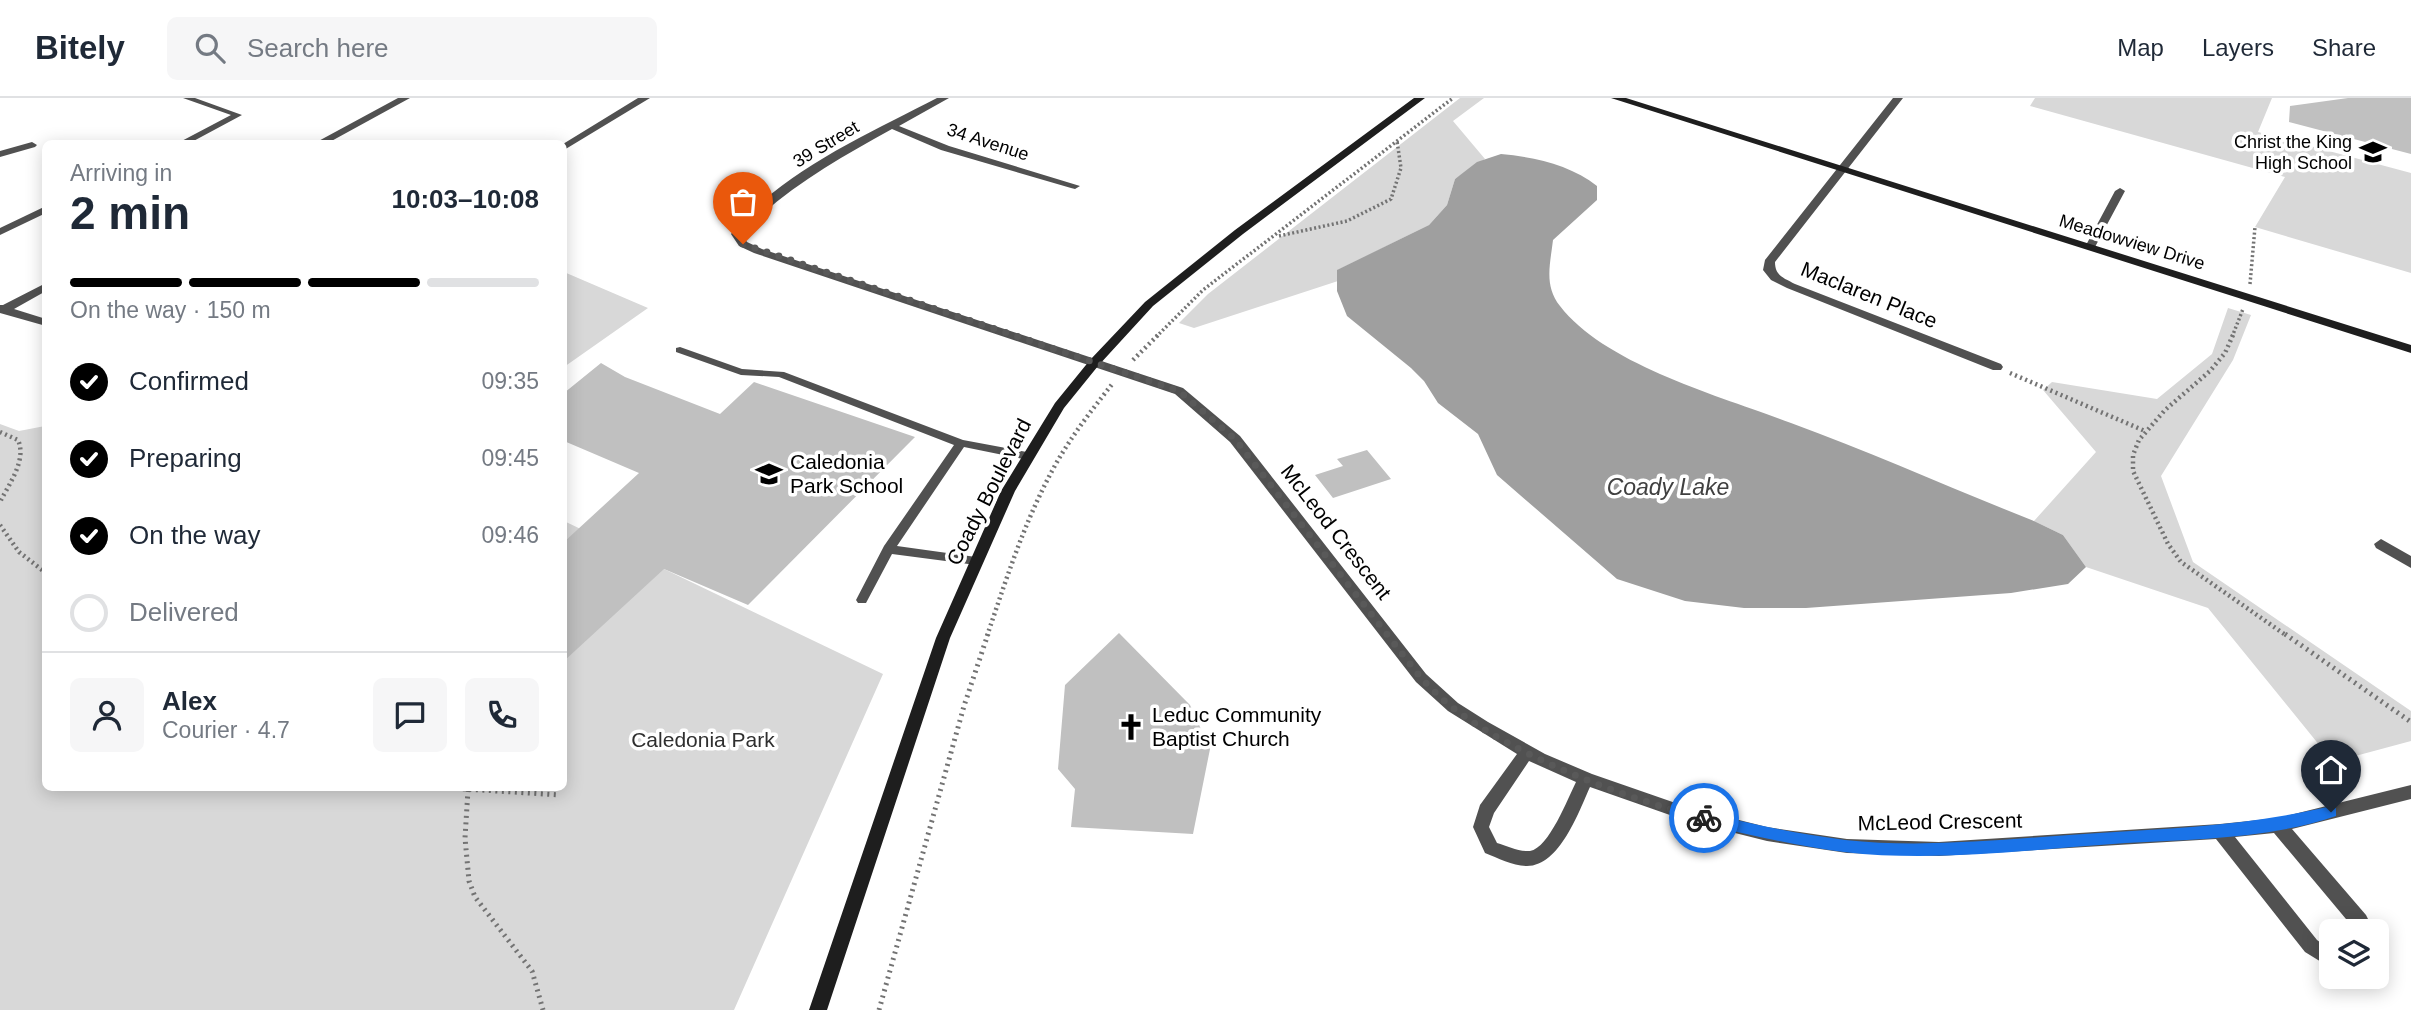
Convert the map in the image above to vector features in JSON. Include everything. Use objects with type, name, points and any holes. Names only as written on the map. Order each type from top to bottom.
[{"type":"main road","name":"Coady Boulevard","points":[[818,1010],[943,638],[975,561],[1028,456],[1059,406],[1094,363],[1149,304],[1198,263],[1420,98]]},
{"type":"main road","name":"Meadowview Drive","points":[[1616,98],[2411,349]]},
{"type":"street","points":[[326,140],[405,98]]},
{"type":"street","points":[[567,146],[645,98]]},
{"type":"street","name":"39 Street","points":[[736,234],[750,216],[798,181],[892,125],[944,98]]},
{"type":"street","points":[[1842,169],[1898,98]]},
{"type":"street","name":"34 Avenue","points":[[892,125],[945,148],[1076,186]]},
{"type":"street","points":[[0,154],[32,145]]},
{"type":"street","name":"Maclaren Place","points":[[1842,169],[1769,262],[1769,270],[1776,278],[1791,286],[1997,367]]},
{"type":"street","points":[[2090,247],[2120,191]]},
{"type":"street","name":"McLeod Crescent","points":[[736,234],[743,244],[758,251],[1179,391],[1235,439],[1421,678],[1453,708],[1527,752],[1586,779],[1687,814],[1767,834],[1847,846],[1939,849],[2278,825],[2411,792]]},
{"type":"street","points":[[1,310],[42,288]]},
{"type":"street","points":[[1,310],[42,322]]},
{"type":"street","points":[[2381,544],[2411,563]]},
{"type":"street","points":[[1527,752],[1486,810],[1482,827],[1490,848],[1514,856],[1534,858],[1551,847],[1586,779]]},
{"type":"street","points":[[2278,825],[2357,919]]},
{"type":"street","points":[[2220,831],[2311,946],[2319,952]]},
{"type":"lane","points":[[187,98],[238,115],[188,140]]},
{"type":"lane","points":[[0,232],[42,211]]},
{"type":"lane","points":[[0,221],[21,222]]},
{"type":"lane","points":[[680,350],[741,372],[780,374],[961,443],[1028,456]]},
{"type":"lane","points":[[862,600],[888,549],[961,443]]},
{"type":"lane","points":[[888,549],[975,561]]},
{"type":"path","points":[[878,1010],[964,706],[1017,547],[1052,471],[1121,372],[1203,290],[1453,98]]},
{"type":"path","points":[[1275,237],[1347,221],[1391,199],[1401,168],[1397,141]]},
{"type":"path","points":[[2255,227],[2248,297],[2221,359],[2145,431],[2131,461],[2133,471],[2168,544],[2181,562],[2411,722]]},
{"type":"path","points":[[1997,367],[2145,431]]},
{"type":"path","points":[[0,432],[18,440],[22,449],[17,468],[0,502]]},
{"type":"path","points":[[0,525],[3,534],[19,552],[42,570]]},
{"type":"path","points":[[468,791],[465,838],[469,881],[475,897],[532,971],[543,1010]]},
{"type":"path","points":[[487,791],[561,795]]},
{"type":"green space","points":[[1460,98],[1484,98],[1453,121],[1485,159],[1455,179],[1447,205],[1429,225],[1338,270],[1338,281],[1194,328],[1179,323],[1208,294]]},
{"type":"green space","points":[[2035,98],[2272,98],[2258,132],[2411,173],[2411,273],[2255,227],[2285,177],[2030,106]]},
{"type":"green space","points":[[567,273],[648,308],[567,365]]},
{"type":"green space","points":[[2228,308],[2251,315],[2233,360],[2161,476],[2193,562],[2411,711],[2411,741],[2333,762],[2208,608],[2086,567],[2063,535],[2034,521],[2096,452],[2043,390],[2052,382],[2157,399],[2212,354]]},
{"type":"green space","name":"Caledonia Park","points":[[0,424],[19,431],[42,427],[42,791],[567,791],[567,522],[883,674],[734,1010],[0,1010]]},
{"type":"water","name":"Coady Lake","points":[[1501,154],[1526,157],[1564,167],[1597,186],[1597,200],[1553,240],[1549,275],[1552,291],[1560,306],[1580,327],[1606,346],[1667,377],[1852,446],[2034,521],[2063,535],[2086,567],[2068,584],[2011,593],[1806,608],[1744,608],[1685,601],[1617,579],[1497,475],[1478,434],[1438,403],[1424,381],[1411,368],[1347,316],[1337,291],[1337,270],[1429,225],[1447,205],[1455,179],[1477,162]]},
{"type":"building","points":[[2348,98],[2411,98],[2411,154],[2289,122],[2290,106]]},
{"type":"building","points":[[601,363],[625,377],[720,414],[754,382],[915,437],[748,605],[664,569],[567,658],[567,539],[639,473],[567,442],[567,391]]},
{"type":"building","points":[[1367,450],[1391,479],[1333,498],[1315,475],[1343,466],[1337,459]]},
{"type":"building","name":"Leduc Community Baptist Church","points":[[1119,633],[1190,705],[1210,749],[1193,834],[1071,827],[1075,789],[1058,769],[1065,685]]},
{"type":"way so far","points":[[743,244],[1179,391],[1235,439],[1421,678],[1453,708],[1539,759],[1586,779],[1704,818]]},
{"type":"place","name":"Christ the King High School","points":[[2373,152]]},
{"type":"place","name":"Caledonia Park School","points":[[769,474]]},
{"type":"place","name":"Leduc Community Baptist Church","points":[[1131,727]]},
{"type":"route","points":[[1704,818],[1767,834],[1847,846],[1939,849],[2220,831],[2278,825],[2331,812]]}]
